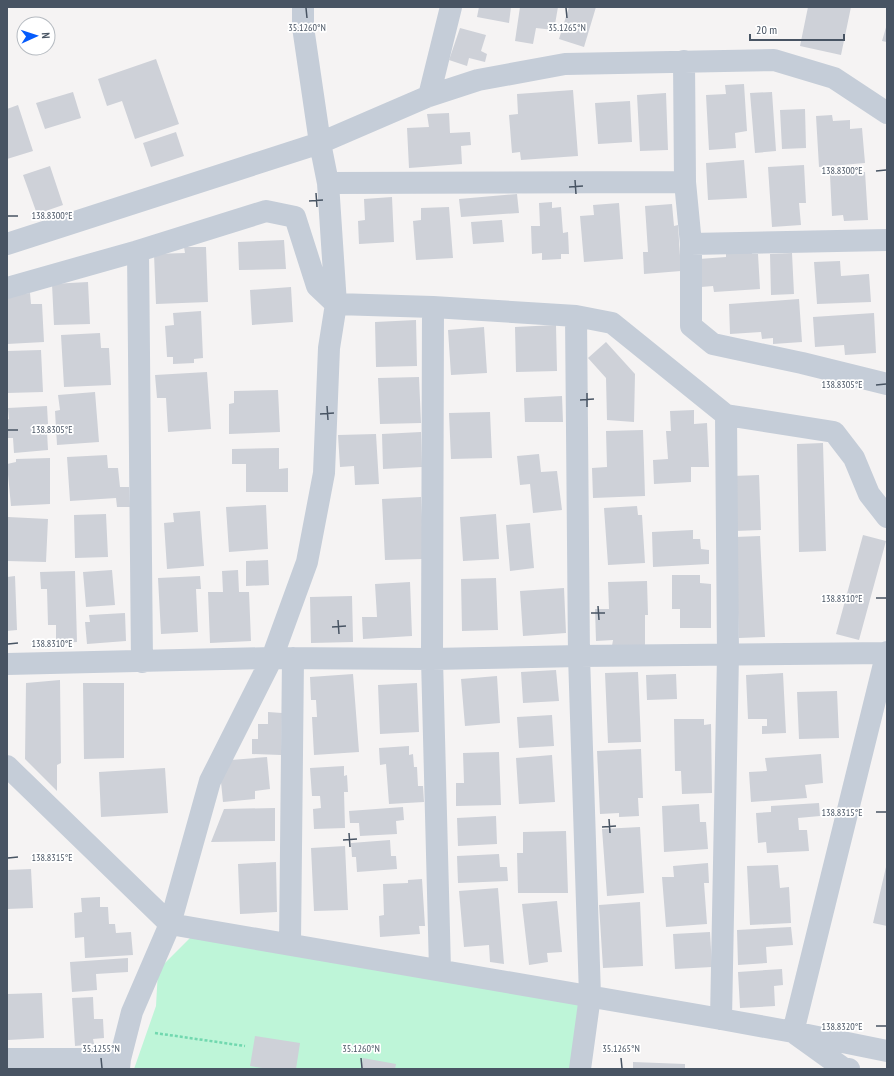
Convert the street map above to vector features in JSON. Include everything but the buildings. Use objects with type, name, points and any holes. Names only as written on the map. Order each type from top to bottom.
[{"type":"street","points":[[7,1059],[120,1064],[132,1012],[170,924],[210,781],[272,658],[307,562],[324,473],[329,348],[336,304],[328,183],[320,143],[303,27],[303,7]]},
{"type":"street","points":[[430,96],[451,7]]},
{"type":"street","points":[[7,244],[320,143],[430,96],[478,80],[565,64],[774,60],[834,78],[887,113]]},
{"type":"street","points":[[684,61],[685,182],[691,244],[691,326],[713,344],[802,362],[887,384]]},
{"type":"street","points":[[328,183],[685,182]]},
{"type":"street","points":[[7,288],[138,251],[266,211],[295,217],[317,286],[336,304],[433,307],[576,316],[612,323],[726,415],[834,432],[854,458],[869,494],[887,517]]},
{"type":"street","points":[[691,244],[887,240]]},
{"type":"street","points":[[138,251],[142,662]]},
{"type":"street","points":[[433,307],[432,659],[440,970]]},
{"type":"street","points":[[576,316],[578,656],[590,996],[580,1069]]},
{"type":"street","points":[[721,1019],[728,654],[726,415]]},
{"type":"street","points":[[7,664],[272,658],[432,659],[887,653],[793,1032]]},
{"type":"street","points":[[290,944],[293,658]]},
{"type":"street","points":[[7,766],[170,924],[721,1019],[887,1051]]},
{"type":"street","points":[[793,1032],[843,1068],[849,1069]]},
{"type":"path","points":[[128,1029],[245,1046]]},
{"type":"green space","points":[[196,932],[590,996],[580,1069],[134,1069],[156,1006],[158,970]]}]
